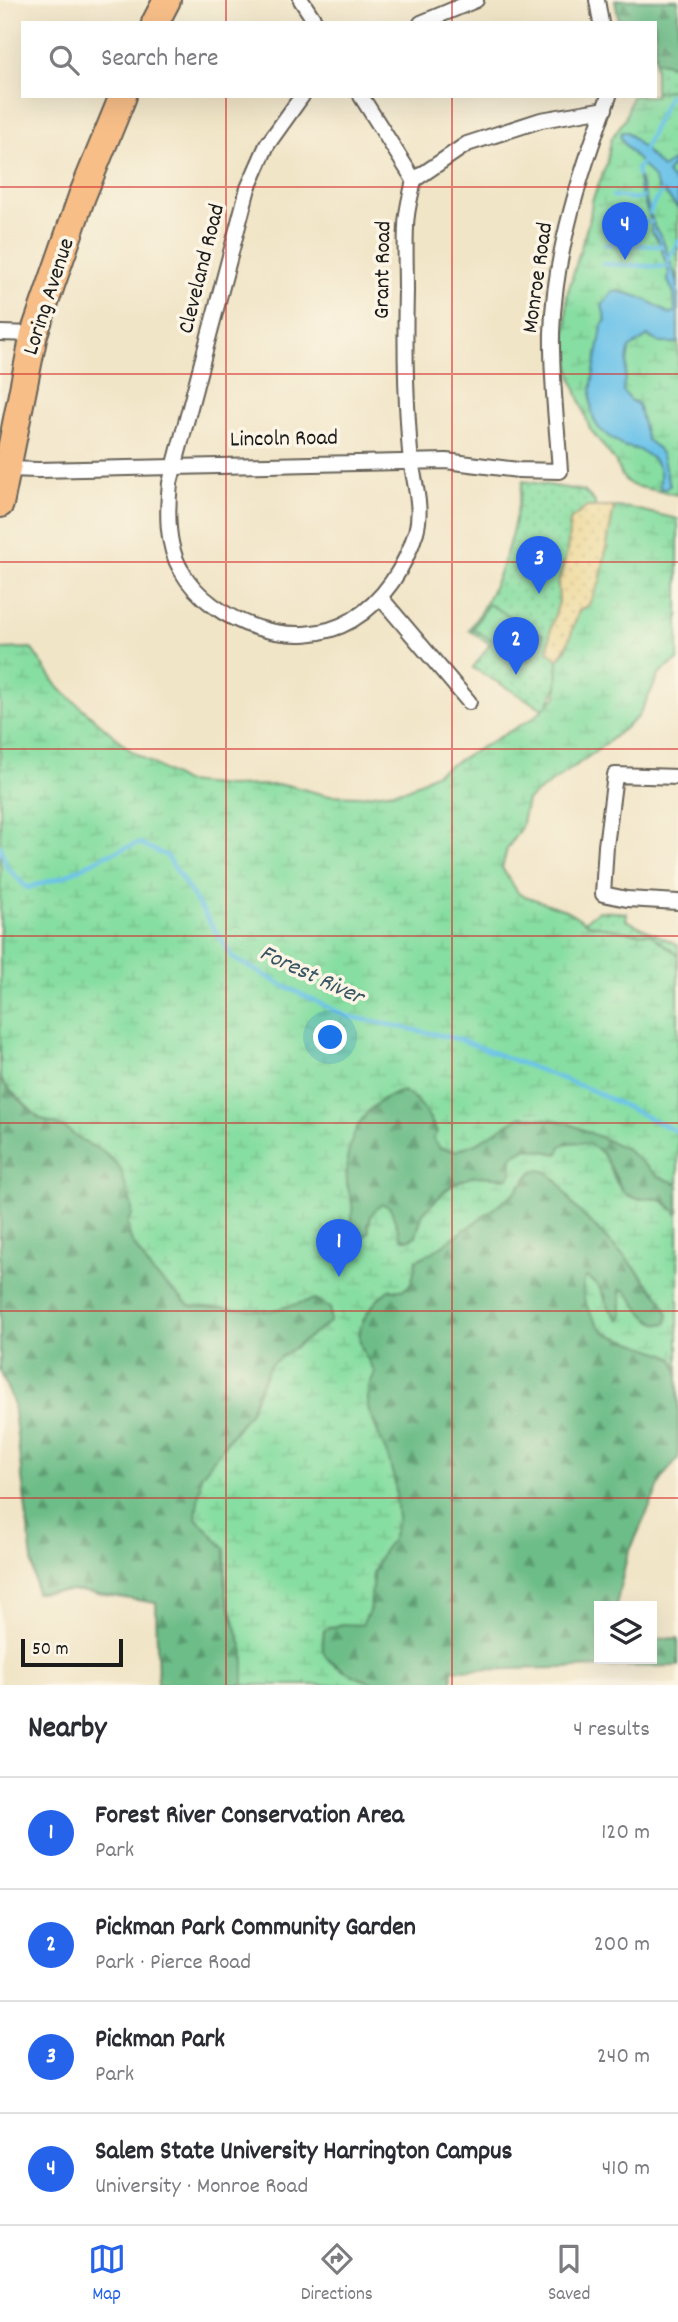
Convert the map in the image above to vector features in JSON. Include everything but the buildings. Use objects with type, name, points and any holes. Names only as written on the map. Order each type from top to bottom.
[{"type":"highway","points":[[156,21],[167,0]]},
{"type":"highway","name":"Loring Avenue","points":[[0,504],[4,467],[34,334],[82,196],[122,98]]},
{"type":"street","points":[[301,0],[315,21]]},
{"type":"street","points":[[426,21],[476,0]]},
{"type":"street","points":[[597,0],[601,21]]},
{"type":"street","name":"Cleveland Road","points":[[301,98],[267,145],[248,188],[170,482],[167,510],[170,537],[180,570],[203,598],[225,615],[251,627],[303,633],[332,628],[351,620],[381,598]]},
{"type":"street","points":[[362,98],[414,180],[467,144],[607,102]]},
{"type":"street","name":"Monroe Road","points":[[560,471],[552,364],[556,290],[572,213],[607,102]]},
{"type":"street","name":"Grant Road","points":[[381,598],[403,563],[417,530],[416,484],[411,461],[405,375],[406,224],[414,180]]},
{"type":"street","points":[[0,333],[34,334]]},
{"type":"street","name":"Lincoln Road","points":[[4,467],[446,461],[518,470],[560,471]]},
{"type":"street","points":[[381,598],[469,702]]},
{"type":"street","points":[[678,777],[615,775],[603,894],[627,899],[678,902]]},
{"type":"green space","points":[[615,0],[678,0],[678,66],[657,61],[657,21],[619,21]]},
{"type":"green space","points":[[657,61],[678,66],[678,90],[657,92]]},
{"type":"green space","points":[[678,90],[678,495],[634,486],[622,476],[615,461],[590,429],[571,375],[566,343],[567,295],[590,217],[592,201],[607,163],[611,139],[625,119],[631,98],[657,98],[657,92]]},
{"type":"green space","points":[[523,481],[584,491],[595,502],[591,585],[559,682],[545,710],[473,668],[490,644],[469,630],[490,594],[505,558]]},
{"type":"green space","points":[[614,507],[678,519],[678,660],[660,673],[638,717],[599,749],[527,800],[521,827],[507,849],[502,868],[519,894],[568,911],[588,924],[650,934],[678,955],[678,1184],[658,1176],[625,1148],[555,1120],[521,1116],[478,1142],[455,1151],[440,1148],[433,1139],[437,1132],[427,1113],[415,1099],[403,1091],[376,1104],[358,1125],[352,1139],[347,1168],[347,1183],[352,1201],[350,1248],[369,1232],[371,1216],[382,1204],[390,1207],[401,1238],[408,1240],[416,1236],[423,1213],[446,1190],[460,1181],[475,1176],[508,1178],[512,1173],[512,1156],[527,1148],[558,1154],[561,1146],[569,1143],[592,1146],[605,1157],[616,1181],[626,1194],[633,1198],[663,1201],[678,1216],[678,1372],[674,1360],[668,1355],[606,1333],[596,1322],[587,1307],[583,1292],[586,1277],[602,1292],[610,1309],[620,1320],[620,1289],[626,1291],[649,1319],[661,1324],[667,1323],[668,1315],[662,1300],[630,1262],[573,1205],[560,1184],[548,1172],[532,1172],[516,1191],[491,1211],[431,1253],[416,1260],[413,1278],[408,1287],[390,1289],[366,1314],[362,1323],[359,1339],[375,1372],[368,1389],[368,1408],[389,1460],[395,1484],[398,1519],[392,1539],[381,1554],[373,1573],[370,1609],[362,1625],[342,1624],[324,1630],[322,1644],[324,1653],[332,1663],[376,1685],[244,1685],[244,1652],[226,1594],[225,1548],[196,1518],[201,1476],[249,1413],[270,1365],[330,1322],[330,1308],[315,1299],[270,1311],[190,1306],[152,1272],[131,1240],[127,1222],[132,1215],[132,1206],[120,1167],[101,1150],[65,1128],[39,1118],[0,1078],[0,649],[31,648],[59,688],[130,750],[184,782],[227,786],[287,785],[325,795],[360,796],[408,789],[533,718],[557,696],[558,660],[566,650],[580,609],[600,582]]},
{"type":"green space","points":[[488,604],[543,635],[529,661],[473,629]]},
{"type":"green space","points":[[598,911],[627,913],[626,920],[678,945],[678,980],[566,936]]},
{"type":"green space","points":[[0,1078],[39,1118],[65,1128],[101,1150],[121,1167],[132,1215],[270,1311],[315,1299],[330,1308],[331,1322],[270,1365],[249,1413],[225,1443],[196,1518],[225,1548],[226,1594],[244,1652],[244,1685],[158,1685],[156,1603],[79,1591],[36,1593],[13,1403],[0,1370]]},
{"type":"green space","points":[[403,1091],[415,1099],[427,1114],[437,1133],[434,1139],[504,1126],[521,1116],[568,1123],[625,1148],[658,1176],[678,1184],[678,1216],[660,1199],[638,1198],[626,1194],[600,1153],[588,1145],[567,1142],[558,1154],[527,1148],[512,1156],[512,1173],[508,1178],[476,1176],[460,1181],[446,1190],[423,1213],[416,1236],[408,1240],[401,1238],[397,1231],[368,1223],[369,1231],[350,1249],[352,1205],[346,1168],[352,1139],[366,1114],[376,1104]]},
{"type":"green space","points":[[532,1172],[548,1172],[560,1184],[573,1205],[630,1262],[662,1300],[668,1315],[667,1323],[661,1324],[649,1319],[626,1291],[620,1289],[620,1320],[609,1308],[604,1293],[591,1314],[606,1333],[668,1355],[674,1360],[678,1372],[678,1458],[663,1477],[627,1557],[617,1601],[594,1601],[594,1664],[657,1664],[657,1639],[678,1638],[678,1666],[452,1670],[452,1685],[377,1685],[348,1673],[322,1651],[324,1630],[370,1609],[373,1573],[381,1554],[392,1539],[389,1460],[368,1408],[368,1389],[375,1372],[361,1346],[359,1338],[362,1322],[366,1314],[390,1289],[408,1287],[413,1278],[416,1260],[431,1253],[491,1211],[516,1191]]},
{"type":"sand","points":[[587,507],[614,507],[600,582],[588,606],[580,609],[558,660],[548,651],[551,627],[559,602],[558,584],[567,552],[570,520]]},
{"type":"water","points":[[622,132],[627,132],[662,168],[677,158],[667,174],[678,187],[678,209],[664,192],[660,191],[652,176],[627,147],[620,136]]},
{"type":"water","points":[[638,175],[655,228],[662,238],[678,283],[678,343],[660,343],[648,336],[629,349],[623,391],[631,401],[638,404],[647,440],[662,455],[670,485],[665,489],[660,487],[660,472],[656,462],[646,454],[624,447],[604,433],[593,417],[591,406],[602,325],[606,320],[602,306],[613,291],[642,298],[669,314],[675,312],[674,293],[668,281],[669,273],[659,241],[651,231]]},
{"type":"waterway","points":[[643,151],[669,95]]},
{"type":"waterway","points":[[638,175],[637,169],[642,163]]},
{"type":"waterway","points":[[650,213],[662,192]]},
{"type":"waterway","points":[[613,196],[636,199],[643,197]]},
{"type":"waterway","points":[[613,221],[651,222]]},
{"type":"waterway","points":[[669,259],[678,241]]},
{"type":"waterway","points":[[605,244],[660,246]]},
{"type":"waterway","points":[[603,264],[666,267]]},
{"type":"waterway","name":"Forest River","points":[[0,846],[7,867],[27,888],[65,876],[106,855],[139,843],[167,856],[233,958],[284,986],[347,1016],[458,1039],[589,1089],[678,1132]]},
{"type":"place","name":"Salem State University Harrington Campus","points":[[625,260]]},
{"type":"place","name":"Pickman Park","points":[[539,594]]},
{"type":"place","name":"Pickman Park Community Garden","points":[[516,675]]},
{"type":"place","name":"Forest River Conservation Area","points":[[339,1277]]}]
